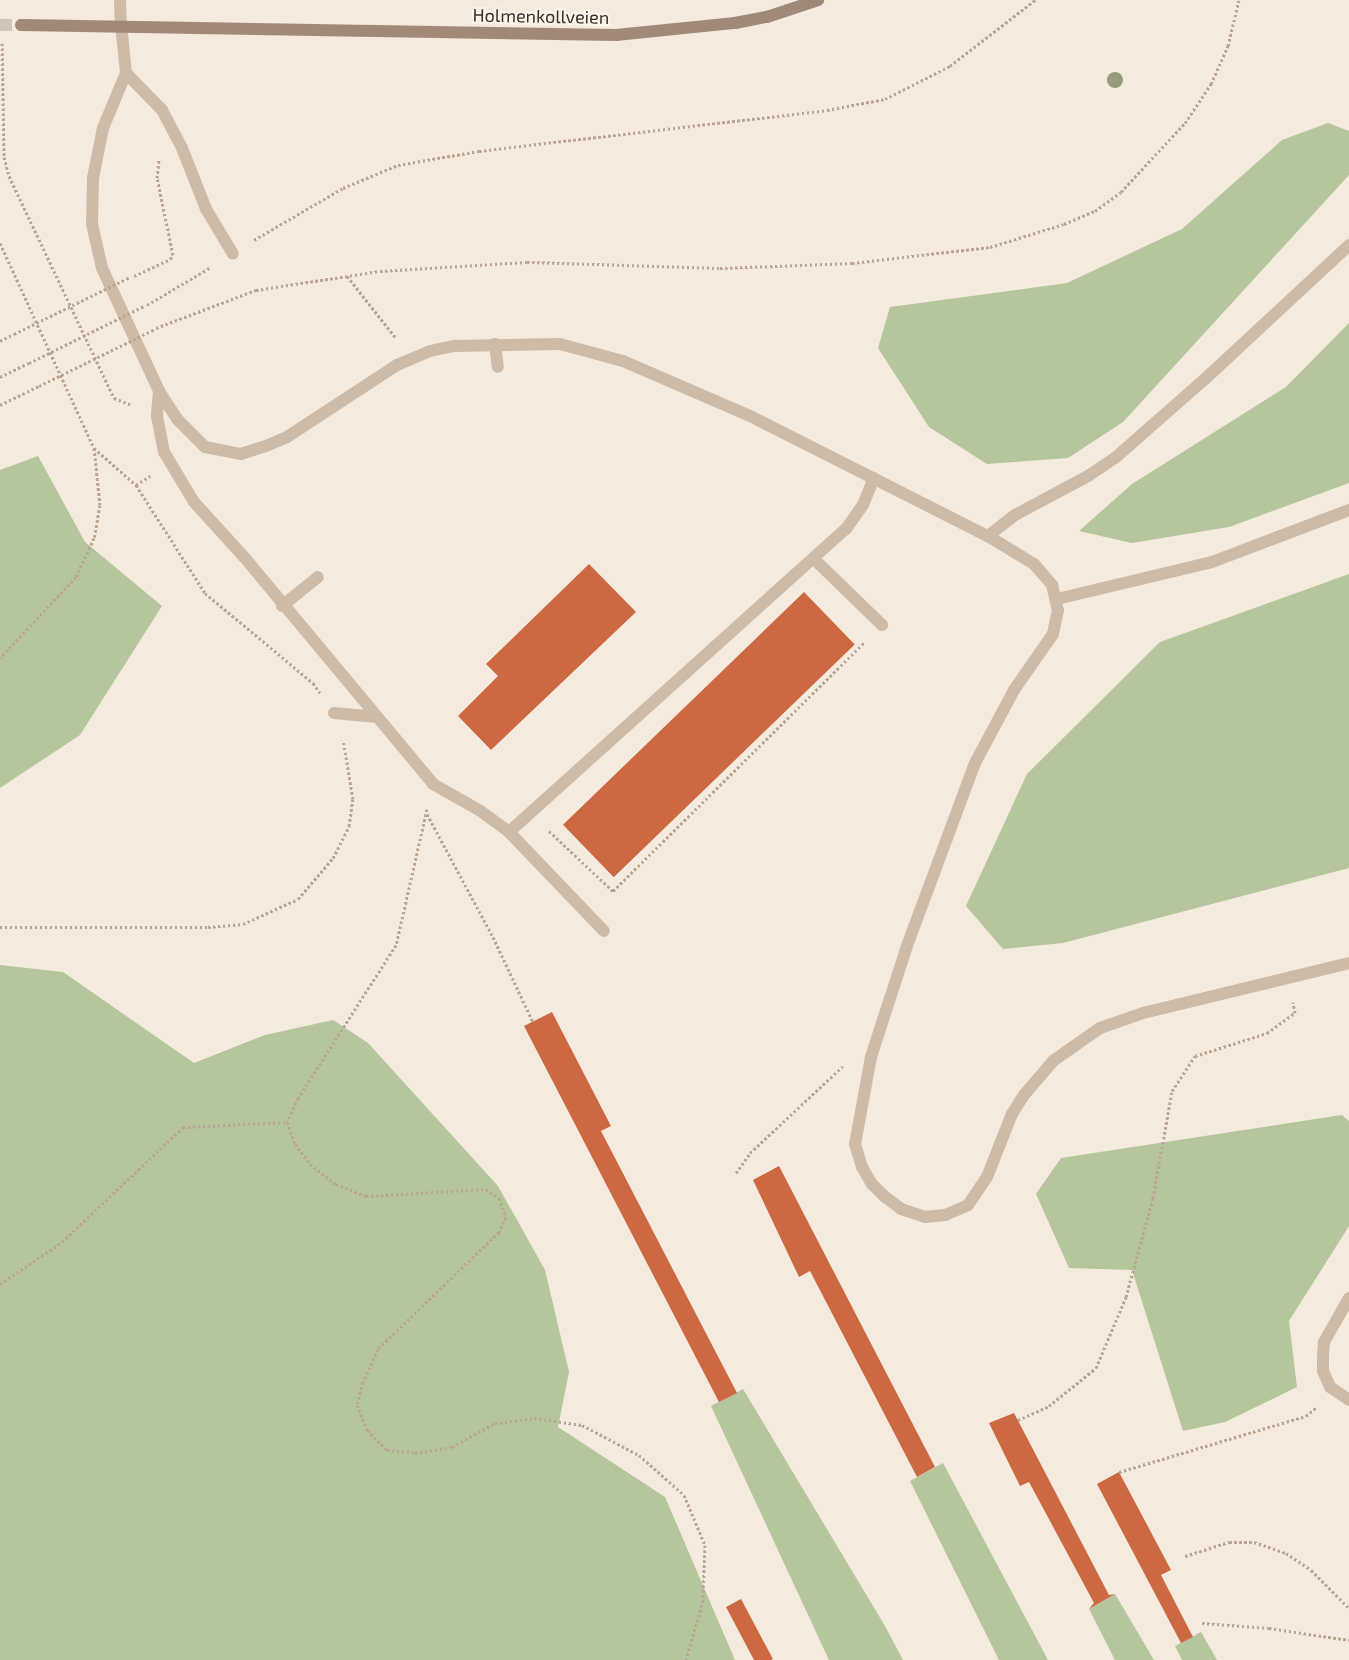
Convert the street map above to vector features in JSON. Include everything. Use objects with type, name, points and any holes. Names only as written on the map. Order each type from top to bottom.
[{"type":"main road","name":"Holmenkollveien","points":[[20,25],[121,24],[616,35],[726,24],[767,17],[818,0]]},
{"type":"street","points":[[120,0],[126,73],[103,128],[93,178],[92,224],[102,268],[159,391],[177,419],[205,447],[241,454],[287,437],[410,358],[454,346],[560,344],[623,360],[739,410],[988,536],[1034,564],[1052,586],[1056,599],[1056,622],[1052,634],[1014,690],[975,763],[876,1039],[854,1134],[862,1168],[872,1184],[901,1209],[925,1216],[945,1215],[968,1205],[974,1198],[1024,1095],[1037,1077],[1070,1047],[1100,1028],[1125,1018],[1349,963]]},
{"type":"street","points":[[126,73],[162,110],[175,135],[206,209],[233,254]]},
{"type":"street","points":[[988,536],[1015,515],[1088,476],[1115,458],[1205,380],[1349,245]]},
{"type":"street","points":[[495,344],[498,367]]},
{"type":"street","points":[[159,391],[157,416],[164,452],[179,481],[282,606],[433,784],[479,810],[508,832],[604,931]]},
{"type":"street","points":[[508,832],[846,530],[863,505],[874,478]]},
{"type":"street","points":[[1056,599],[1212,562],[1349,510]]},
{"type":"street","points":[[814,559],[882,625]]},
{"type":"street","points":[[282,606],[318,577]]},
{"type":"street","points":[[334,713],[377,718]]},
{"type":"street","points":[[1349,1298],[1324,1342],[1323,1371],[1334,1392],[1349,1400]]},
{"type":"path","points":[[0,377],[144,306],[343,188],[398,165],[479,151],[827,110],[884,99],[950,66],[1035,0]]},
{"type":"path","points":[[0,405],[155,329],[256,290],[347,276],[527,262],[720,268],[852,263],[990,247],[1064,224],[1095,211],[1121,192],[1185,123],[1210,84],[1228,46],[1239,0]]},
{"type":"path","points":[[0,75],[4,157],[16,196],[114,398],[157,416]]},
{"type":"path","points":[[0,341],[170,259],[173,255],[157,178],[157,162],[175,135]]},
{"type":"path","points":[[0,243],[94,448],[100,505],[88,556],[76,577],[0,658]]},
{"type":"path","points":[[347,276],[410,358]]},
{"type":"path","points":[[0,927],[208,927],[243,924],[298,899],[333,858],[349,826],[352,799],[349,761],[334,713],[312,683],[205,593],[136,485],[94,448]]},
{"type":"path","points":[[530,813],[613,892],[882,625]]},
{"type":"path","points":[[433,784],[396,945],[298,1098],[287,1122],[295,1144],[310,1164],[336,1184],[366,1196],[486,1188],[499,1198],[506,1217],[499,1232],[378,1349],[363,1382],[357,1406],[367,1430],[387,1450],[415,1453],[452,1447],[495,1423],[534,1418],[582,1425],[639,1455],[684,1495],[705,1545],[703,1600],[686,1660]]},
{"type":"path","points":[[426,813],[493,936],[533,1022]]},
{"type":"path","points":[[1018,1420],[1049,1406],[1096,1368],[1128,1288],[1152,1198],[1172,1091],[1195,1056],[1267,1033],[1295,1013],[1289,979]]},
{"type":"path","points":[[736,1173],[750,1154],[833,1074],[876,1039]]},
{"type":"path","points":[[0,1284],[62,1242],[183,1127],[287,1122]]},
{"type":"path","points":[[1119,1472],[1306,1416],[1334,1392]]},
{"type":"path","points":[[1185,1556],[1229,1542],[1254,1542],[1286,1553],[1311,1570],[1349,1608]]},
{"type":"path","points":[[1202,1623],[1269,1628],[1349,1640]]},
{"type":"green space","points":[[1328,123],[1349,131],[1349,175],[1123,422],[1068,458],[987,464],[929,427],[878,348],[890,307],[1067,283],[1182,229],[1282,140]]},
{"type":"green space","points":[[1349,323],[1349,483],[1229,527],[1132,543],[1079,531],[1132,484],[1286,387]]},
{"type":"green space","points":[[38,456],[85,542],[162,606],[80,735],[0,788],[0,470]]},
{"type":"green space","points":[[1349,574],[1349,868],[1063,943],[1003,949],[966,906],[1027,774],[1160,642]]},
{"type":"green space","points":[[0,965],[63,972],[194,1063],[265,1035],[333,1020],[368,1043],[498,1186],[545,1270],[569,1372],[558,1427],[665,1497],[735,1660],[0,1660]]},
{"type":"green space","points":[[1342,1115],[1349,1121],[1349,1226],[1289,1321],[1297,1387],[1225,1422],[1183,1431],[1132,1270],[1069,1268],[1036,1194],[1061,1158]]},
{"type":"green space","points":[[743,1389],[885,1626],[903,1660],[829,1660],[711,1406]]},
{"type":"green space","points":[[943,1463],[1048,1660],[999,1660],[910,1481]]},
{"type":"green space","points":[[1115,1594],[1154,1660],[1115,1660],[1089,1609]]},
{"type":"green space","points":[[1201,1632],[1217,1660],[1182,1660],[1175,1646]]},
{"type":"building","points":[[589,564],[636,612],[491,750],[458,716],[498,676],[486,664]]},
{"type":"building","points":[[804,592],[855,645],[614,877],[563,825]]},
{"type":"building","points":[[552,1012],[611,1126],[601,1131],[737,1393],[719,1402],[524,1026]]},
{"type":"building","points":[[779,1166],[935,1467],[917,1477],[810,1271],[799,1277],[753,1180]]},
{"type":"building","points":[[1014,1413],[1109,1595],[1115,1594],[1089,1609],[1094,1603],[1029,1482],[1020,1486],[989,1423]]},
{"type":"building","points":[[1119,1472],[1171,1570],[1161,1575],[1193,1637],[1181,1643],[1097,1484]]},
{"type":"building","points":[[741,1599],[773,1659],[754,1660],[726,1607]]},
{"type":"tunnel","points":[[0,25],[21,25]]}]
